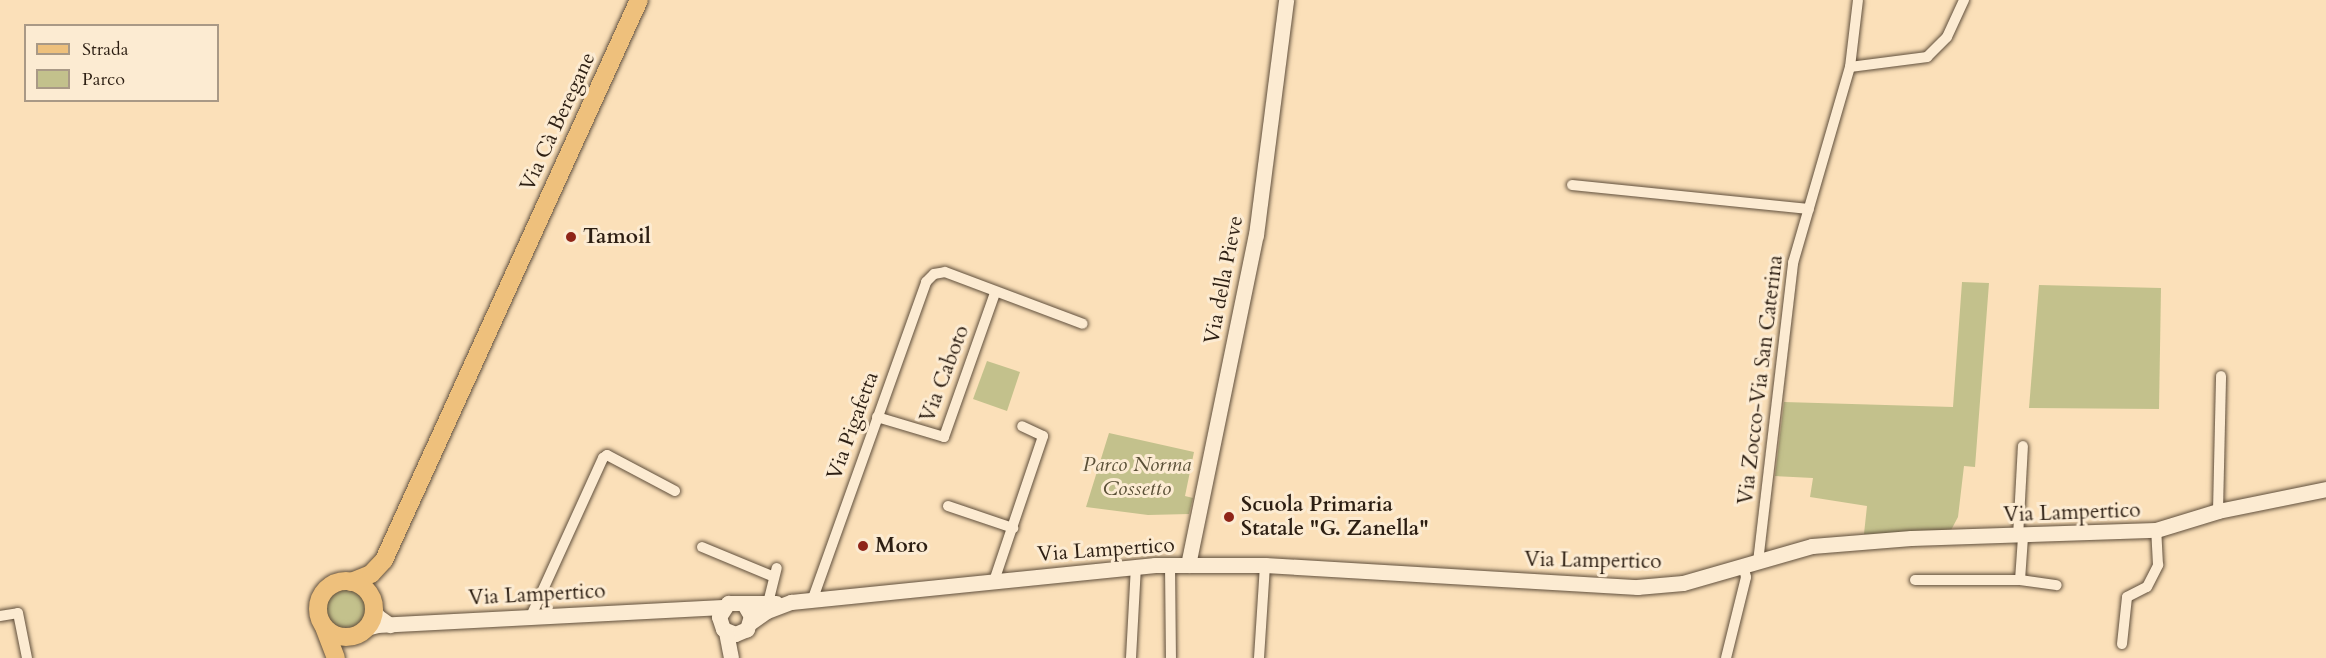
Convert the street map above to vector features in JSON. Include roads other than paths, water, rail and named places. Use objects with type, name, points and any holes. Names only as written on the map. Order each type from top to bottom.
[{"type":"main road","name":"Via Cà Beregane","points":[[373,605],[384,560],[639,0]]},
{"type":"main road","points":[[336,658],[332,641],[321,623],[318,609],[322,594],[335,583],[351,582],[371,574],[384,560]]},
{"type":"main road","points":[[341,658],[361,632],[373,605],[364,588],[351,582]]},
{"type":"main road","points":[[321,623],[333,634],[361,632]]},
{"type":"street","name":"Via della Pieve","points":[[1188,565],[1256,235],[1286,0]]},
{"type":"street","name":"Via Zocco-Via San Caterina","points":[[1726,658],[1750,563],[1793,263],[1850,67],[1858,0]]},
{"type":"street","points":[[1850,67],[1927,57],[1947,37],[1964,0]]},
{"type":"street","points":[[1572,185],[1809,209]]},
{"type":"street","name":"Via Pigafetta","points":[[812,601],[926,282],[940,272],[995,293]]},
{"type":"street","points":[[995,293],[1083,324]]},
{"type":"street","name":"Via Caboto","points":[[877,417],[938,438],[944,437],[995,293]]},
{"type":"street","points":[[2218,511],[2221,376]]},
{"type":"street","name":"Via Lampertico","points":[[994,581],[1043,436],[1022,426]]},
{"type":"street","points":[[2020,580],[2023,446]]},
{"type":"street","points":[[531,616],[603,458],[607,455],[675,491]]},
{"type":"street","name":"Via Lampertico","points":[[723,620],[732,602],[746,606],[812,601],[1136,566],[1265,565],[1637,587],[1683,583],[1812,546],[1860,541],[2021,537],[2156,530],[2218,511],[2326,489]]},
{"type":"street","name":"Via Lampertico","points":[[948,506],[1013,528]]},
{"type":"street","points":[[2121,644],[2127,597],[2147,587],[2158,565],[2156,530]]},
{"type":"street","points":[[702,547],[775,572],[775,604]]},
{"type":"street","points":[[1170,565],[1171,658]]},
{"type":"street","points":[[1259,658],[1265,565]]},
{"type":"street","points":[[1131,658],[1136,566]]},
{"type":"street","points":[[1915,580],[2020,580],[2057,585]]},
{"type":"street","name":"Via Lampertico","points":[[361,632],[390,625],[687,607],[747,627],[775,604]]},
{"type":"street","points":[[373,605],[377,616],[390,625]]},
{"type":"street","points":[[740,658],[747,627],[746,606]]},
{"type":"street","points":[[0,616],[18,613],[27,658]]},
{"type":"street","points":[[723,620],[731,658]]},
{"type":"place","name":"Tamoil","points":[[571,237]]},
{"type":"place","name":"Scuola Primaria Statale \"G. Zanella\"","points":[[1229,517]]},
{"type":"place","name":"Moro","points":[[863,546]]},
{"type":"park label","name":"Parco Norma Cossetto","points":[[1137,477]]}]
